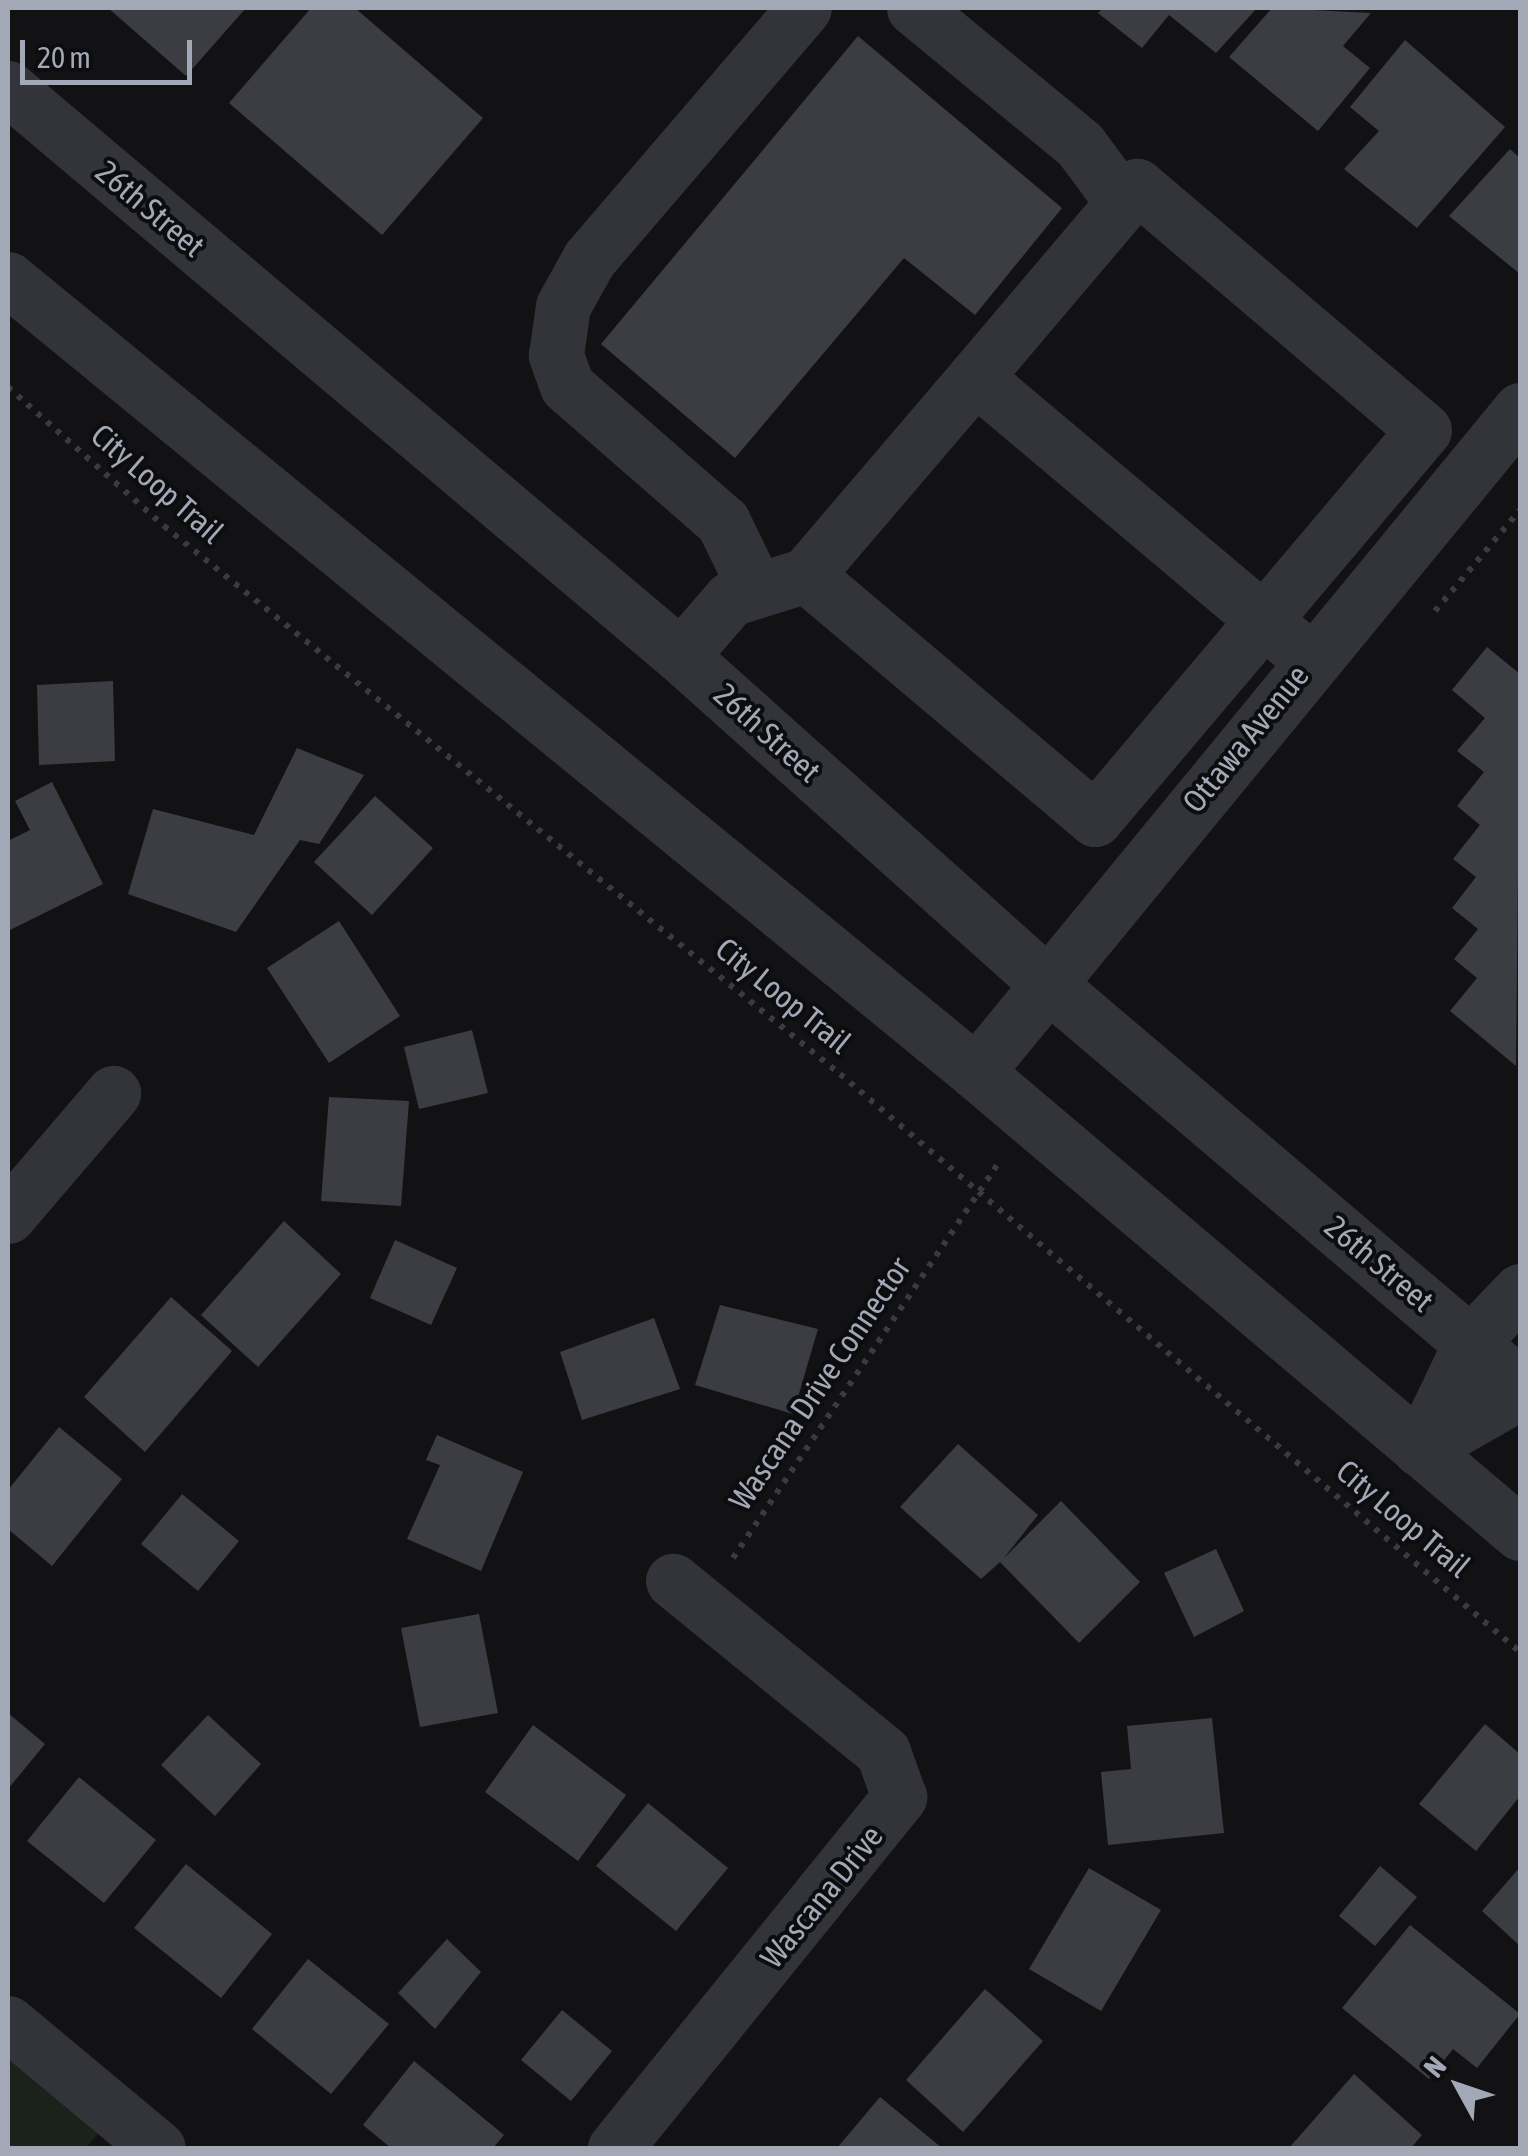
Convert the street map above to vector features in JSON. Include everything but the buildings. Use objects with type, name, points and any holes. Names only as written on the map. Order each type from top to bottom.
[{"type":"street","points":[[681,656],[730,598],[781,583],[976,377],[1137,186],[1424,430],[1094,819],[781,583],[724,522],[567,386],[556,355],[563,306],[589,259],[804,8]]},
{"type":"street","points":[[914,8],[1080,145],[1123,203]]},
{"type":"street","name":"26th Street","points":[[8,88],[681,656],[1048,984],[1471,1342],[1520,1388]]},
{"type":"street","points":[[8,279],[976,1072],[1520,1532]]},
{"type":"street","points":[[976,377],[1310,659]]},
{"type":"street","name":"Ottawa Avenue","points":[[976,1072],[1310,659],[1520,410]]},
{"type":"street","points":[[8,1216],[113,1093]]},
{"type":"street","points":[[1420,1449],[1471,1342],[1520,1290]]},
{"type":"street","points":[[1420,1449],[1520,1388]]},
{"type":"street","name":"Wascana Drive","points":[[615,2148],[899,1797],[884,1752],[687,1593]]},
{"type":"street","points":[[8,2023],[158,2148]]},
{"type":"path","name":"City Loop Trail","points":[[8,387],[164,526],[980,1192],[1520,1652]]},
{"type":"path","name":"Wascana Drive Connector","points":[[687,1593],[980,1192]]},
{"type":"shaded area","points":[[8,2013],[119,2108],[86,2148],[8,2148]]}]
